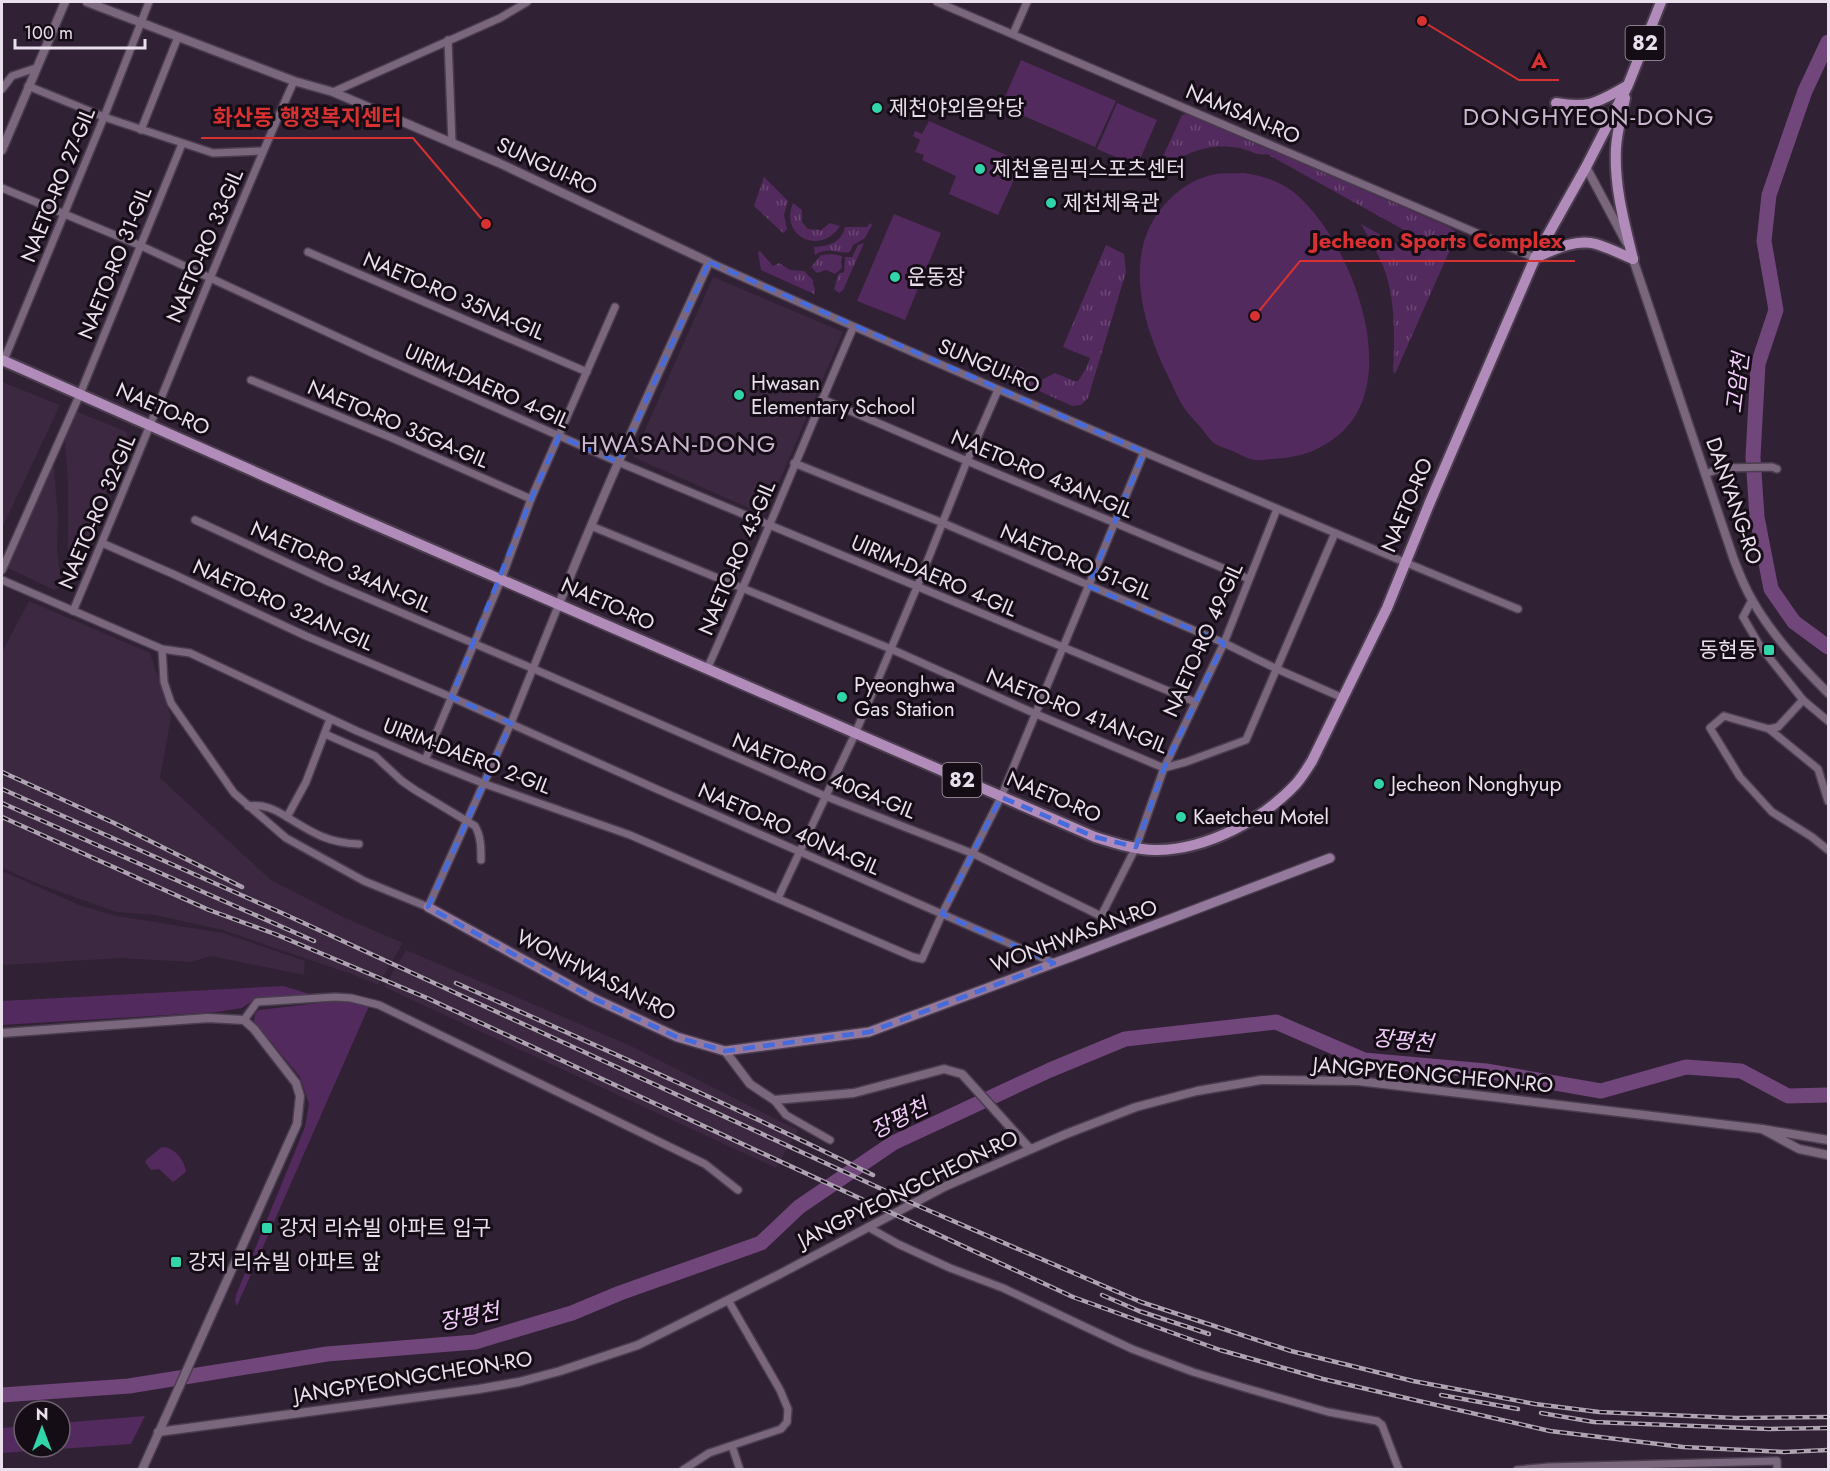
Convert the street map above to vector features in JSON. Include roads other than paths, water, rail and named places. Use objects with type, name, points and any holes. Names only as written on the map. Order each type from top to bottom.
[{"type":"main road","name":"NAETO-RO","points":[[3,360],[501,580],[1095,837],[1156,850],[1185,848],[1210,841],[1274,804],[1297,783],[1312,761],[1387,608],[1404,563],[1535,258],[1628,86],[1661,2]]},
{"type":"main road","points":[[1556,103],[1587,106],[1598,103],[1628,86]]},
{"type":"main road","points":[[1628,86],[1616,146],[1616,174],[1633,259]]},
{"type":"main road","points":[[1535,258],[1554,249],[1587,243],[1596,244],[1633,259]]},
{"type":"main road","name":"WONHWASAN-RO","points":[[428,907],[593,998],[677,1037],[725,1051],[869,1032],[1330,858]]},
{"type":"street","points":[[2,150],[65,2]]},
{"type":"street","name":"SUNGUI-RO","points":[[87,2],[294,81],[333,92],[499,163],[853,328],[1335,534],[1518,609]]},
{"type":"street","name":"NAETO-RO 27-GIL","points":[[3,360],[149,2]]},
{"type":"street","points":[[333,92],[500,18],[527,2]]},
{"type":"street","name":"NAMSAN-RO","points":[[937,2],[1535,258]]},
{"type":"street","points":[[1013,34],[1027,2]]},
{"type":"street","points":[[141,129],[178,36]]},
{"type":"street","points":[[448,40],[452,143]]},
{"type":"street","points":[[2,89],[12,76],[36,69]]},
{"type":"street","name":"NAETO-RO 33-GIL","points":[[151,425],[209,276],[294,81]]},
{"type":"street","points":[[28,86],[104,117],[213,153],[263,151]]},
{"type":"street","name":"NAETO-RO 31-GIL","points":[[2,570],[80,394],[182,144]]},
{"type":"street","name":"DANYANG-RO","points":[[1586,167],[1624,237],[1633,259],[1734,560],[1752,600],[1789,652],[1828,693]]},
{"type":"street","name":"UIRIM-DAERO 4-GIL","points":[[2,188],[209,276],[370,352],[618,462],[1196,702]]},
{"type":"street","name":"NAETO-RO 35NA-GIL","points":[[308,252],[587,372]]},
{"type":"street","points":[[428,907],[485,784],[618,462],[709,262]]},
{"type":"street","points":[[425,760],[501,580],[531,499],[615,307]]},
{"type":"street","name":"NAETO-RO 43-GIL","points":[[708,669],[853,328]]},
{"type":"street","name":"NAETO-RO 35GA-GIL","points":[[251,380],[531,499]]},
{"type":"street","points":[[778,898],[855,734],[998,390]]},
{"type":"street","name":"NAETO-RO 43AN-GIL","points":[[822,399],[1249,579]]},
{"type":"street","name":"NAETO-RO 32-GIL","points":[[73,611],[151,425]]},
{"type":"street","points":[[942,914],[1001,796],[1144,452]]},
{"type":"street","name":"NAETO-RO 51-GIL","points":[[794,464],[943,523],[1224,643],[1343,698]]},
{"type":"street","points":[[1705,474],[1729,467],[1774,468]]},
{"type":"street","name":"NAETO-RO 49-GIL","points":[[1101,916],[1136,847],[1164,768],[1224,643],[1277,508]]},
{"type":"street","name":"NAETO-RO 34AN-GIL","points":[[195,520],[329,582],[534,669]]},
{"type":"street","name":"NAETO-RO 41AN-GIL","points":[[591,526],[891,650],[1164,768],[1246,740],[1335,534]]},
{"type":"street","name":"NAETO-RO 32AN-GIL","points":[[102,543],[306,636],[511,723]]},
{"type":"street","name":"UIRIM-DAERO 2-GIL","points":[[2,580],[162,649],[190,653],[330,719],[425,760],[485,784],[630,835],[912,957],[922,959],[942,914]]},
{"type":"street","points":[[1752,600],[1743,617],[1760,646],[1803,700],[1828,721]]},
{"type":"street","name":"WONHWASAN-RO","points":[[162,649],[164,682],[171,703],[234,793],[286,838],[364,881],[428,907]]},
{"type":"street","name":"NAETO-RO 40GA-GIL","points":[[534,669],[825,795],[974,854],[1101,916]]},
{"type":"street","points":[[1769,729],[1778,727],[1803,700]]},
{"type":"street","points":[[1828,801],[1818,769],[1769,729],[1724,716],[1710,728],[1740,777],[1772,812],[1828,850]]},
{"type":"street","points":[[287,817],[306,782],[330,719]]},
{"type":"street","name":"NAETO-RO 40NA-GIL","points":[[511,723],[1054,963]]},
{"type":"street","points":[[326,734],[375,756],[415,790],[468,820],[478,831],[481,860]]},
{"type":"street","points":[[248,806],[265,806],[274,809],[326,838],[340,843],[359,844]]},
{"type":"street","points":[[244,1020],[257,1002],[334,997],[351,998],[379,1005],[705,1164],[738,1190]]},
{"type":"street","points":[[2,1032],[208,1018],[244,1020],[254,1029],[296,1083],[300,1096],[297,1124],[142,1470]]},
{"type":"street","points":[[725,1051],[750,1084],[774,1100],[786,1115],[830,1140]]},
{"type":"street","points":[[774,1100],[854,1093],[944,1069],[962,1074],[1030,1149]]},
{"type":"street","name":"JANGPYEONGCHEON-RO","points":[[158,1432],[479,1389],[519,1382],[560,1371],[639,1345],[946,1186],[1030,1149],[1136,1107],[1197,1091],[1261,1080],[1358,1081],[1762,1129],[1828,1140]]},
{"type":"street","name":"JANGPYEONGCHEON-RO","points":[[1762,1129],[1799,1149],[1828,1155]]},
{"type":"street","points":[[868,1227],[898,1244],[950,1268],[1003,1288],[1132,1349],[1193,1372],[1242,1387],[1328,1412],[1377,1421],[1382,1425],[1399,1470]]},
{"type":"street","points":[[683,1470],[709,1453],[785,1426],[788,1416],[785,1400],[780,1390],[728,1300]]},
{"type":"street","points":[[732,1446],[740,1470]]},
{"type":"street","points":[[1517,1470],[1550,1467],[1777,1461],[1777,1470]]},
{"type":"waterway","name":"고암천","points":[[1828,42],[1805,91],[1769,195],[1764,241],[1776,310],[1758,364],[1753,457],[1757,517],[1771,589],[1794,622],[1828,647]]},
{"type":"waterway","name":"장평천","points":[[2,1395],[129,1386],[327,1354],[475,1342],[572,1313],[620,1293],[761,1243],[799,1207],[893,1143],[1050,1070],[1125,1039],[1276,1022],[1364,1060],[1486,1071],[1601,1091],[1686,1067],[1741,1071],[1788,1096],[1828,1095]]},
{"type":"railway","points":[[2,772],[114,823],[242,887]]},
{"type":"railway","points":[[2,789],[284,914],[923,1208],[1141,1302],[1291,1351],[1413,1381],[1535,1404],[1599,1412],[1737,1418],[1828,1417]]},
{"type":"railway","points":[[2,803],[314,941]]},
{"type":"railway","points":[[2,817],[209,910],[275,934],[427,998],[1073,1297],[1220,1350],[1323,1379],[1550,1431],[1683,1447],[1784,1452],[1828,1450]]},
{"type":"railway","points":[[456,983],[613,1053],[873,1175]]},
{"type":"railway","points":[[1102,1295],[1139,1311],[1209,1334]]},
{"type":"railway","points":[[1441,1395],[1518,1409]]},
{"type":"railway","points":[[1541,1413],[1594,1422],[1770,1429],[1828,1428]]},
{"type":"place","name":"A","points":[[1422,21]]},
{"type":"place","name":"제천야외음악당","points":[[877,108]]},
{"type":"place","name":"제천올림픽스포츠센터","points":[[980,169]]},
{"type":"place","name":"제천체육관","points":[[1051,203]]},
{"type":"place","name":"화산동 행정복지센터","points":[[486,224]]},
{"type":"place","name":"운동장","points":[[895,277]]},
{"type":"place","name":"Jecheon Sports Complex","points":[[1255,316]]},
{"type":"place","name":"Hwasan Elementary School","points":[[739,395]]},
{"type":"place","name":"동현동","points":[[1769,650]]},
{"type":"place","name":"Pyeonghwa Gas Station","points":[[842,697]]},
{"type":"place","name":"Jecheon Nonghyup","points":[[1379,784]]},
{"type":"place","name":"Kaetcheu Motel","points":[[1181,817]]},
{"type":"place","name":"강저 리슈빌 아파트 입구","points":[[267,1228]]},
{"type":"place","name":"강저 리슈빌 아파트 앞","points":[[176,1262]]},
{"type":"district","name":"DONGHYEON-DONG","points":[[1589,116]]},
{"type":"district","name":"HWASAN-DONG","points":[[679,443]]}]
